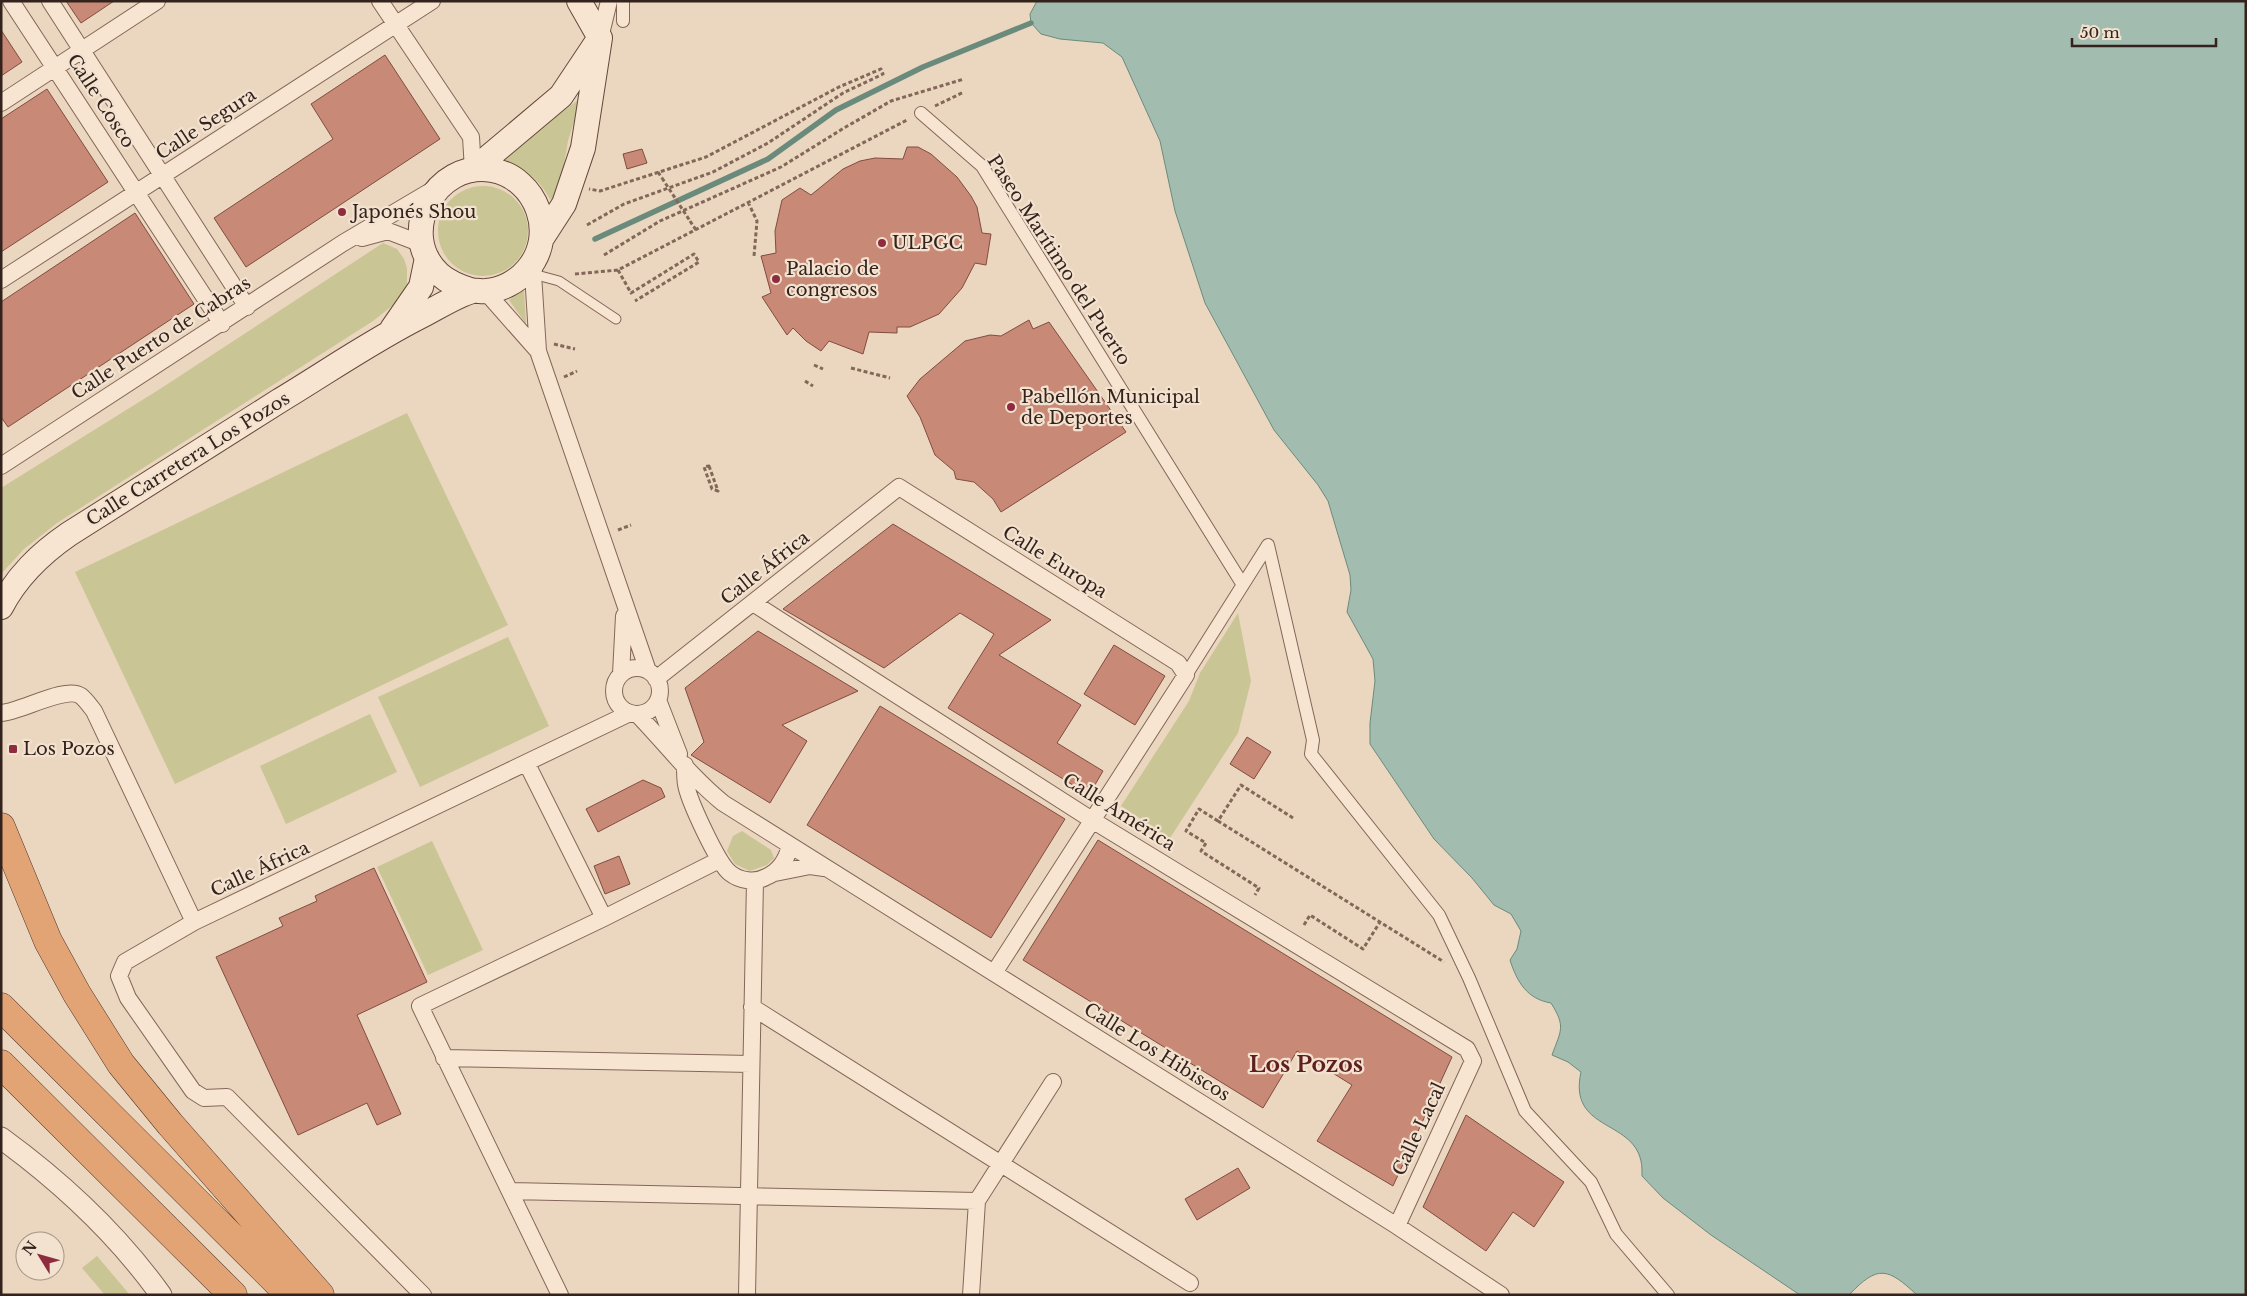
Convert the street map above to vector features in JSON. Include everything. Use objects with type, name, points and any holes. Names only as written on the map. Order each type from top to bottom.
[{"type":"highway","points":[[1,827],[48,941],[77,994],[121,1064],[170,1124],[320,1295]]},
{"type":"highway","points":[[1,1007],[290,1295]]},
{"type":"highway","points":[[1,1064],[233,1295]]},
{"type":"main road","points":[[424,251],[438,274],[454,285],[479,291],[501,288],[515,281],[527,270],[537,256],[564,204],[583,148],[600,38],[579,1]]},
{"type":"main road","points":[[473,170],[562,96],[600,38]]},
{"type":"main road","points":[[391,331],[421,287],[424,251],[420,227],[424,211],[431,196],[442,184],[456,175],[473,170],[492,170],[509,176],[524,186],[535,201],[542,219],[537,256]]},
{"type":"main road","name":"Calle Carretera Los Pozos","points":[[1,607],[19,578],[50,547],[391,331],[479,291]]},
{"type":"street","name":"Calle Cosco","points":[[11,1],[222,324]]},
{"type":"street","name":"Calle Cosco","points":[[50,1],[247,307]]},
{"type":"street","points":[[1,104],[157,1]]},
{"type":"street","points":[[380,1],[471,137],[473,170]]},
{"type":"street","name":"Calle Segura","points":[[1,280],[432,1]]},
{"type":"street","points":[[600,38],[608,1]]},
{"type":"street","points":[[623,1],[623,21]]},
{"type":"street","name":"Paseo Marítimo del Puerto","points":[[921,112],[982,166],[1243,585]]},
{"type":"street","name":"Calle Puerto de Cabras","points":[[4,458],[222,324],[343,243],[442,184]]},
{"type":"street","name":"Calle Puerto de Cabras","points":[[343,243],[388,231],[424,251]]},
{"type":"street","points":[[537,256],[538,351],[625,604],[652,675],[659,686],[658,700],[683,763],[686,786],[719,860],[731,874],[741,879],[755,880],[775,873],[810,866],[827,869]]},
{"type":"street","points":[[479,291],[538,351]]},
{"type":"street","name":"Calle África","points":[[652,675],[753,603],[899,487]]},
{"type":"street","name":"Calle Europa","points":[[899,487],[1178,663],[1186,675]]},
{"type":"street","points":[[994,973],[1268,545],[1313,740],[1311,754],[1439,915],[1469,978],[1525,1111],[1591,1182],[1616,1234],[1668,1295]]},
{"type":"street","name":"Calle América","points":[[753,603],[1092,820],[1467,1049]]},
{"type":"street","points":[[622,674],[625,604]]},
{"type":"street","points":[[652,675],[634,668],[622,674],[614,686],[615,700],[618,706],[633,714],[683,763]]},
{"type":"street","points":[[1,713],[23,709],[64,692],[80,695],[85,700],[94,711],[194,922]]},
{"type":"street","name":"Calle África","points":[[585,736],[603,718],[615,700]]},
{"type":"street","points":[[633,714],[650,710],[658,700]]},
{"type":"street","name":"Calle África","points":[[423,1295],[227,1097],[204,1098],[193,1091],[128,998],[119,976],[125,962],[194,922],[633,714]]},
{"type":"street","name":"Calle Los Hibiscos","points":[[683,763],[695,779],[723,803],[1397,1226],[1501,1295]]},
{"type":"street","points":[[527,764],[604,918]]},
{"type":"street","points":[[775,873],[783,864],[790,845]]},
{"type":"street","points":[[560,1295],[420,1006],[604,918],[719,860]]},
{"type":"street","points":[[747,1295],[755,880]]},
{"type":"street","points":[[752,1007],[1190,1283]]},
{"type":"street","name":"Calle Lacal","points":[[1397,1226],[1473,1061],[1467,1049]]},
{"type":"street","points":[[444,1058],[751,1064]]},
{"type":"street","points":[[972,1295],[977,1201],[1053,1082]]},
{"type":"street","points":[[1,1138],[46,1174],[99,1224],[161,1295]]},
{"type":"street","points":[[510,1191],[977,1201]]},
{"type":"lane","points":[[537,256],[550,277],[616,319]]},
{"type":"path","points":[[585,188],[600,191],[706,157],[839,87],[881,69],[883,74],[843,93],[768,143],[713,172],[624,204],[587,225]]},
{"type":"path","points":[[604,255],[660,221],[781,167],[891,101],[964,79]]},
{"type":"path","points":[[550,277],[618,270],[921,112],[964,92]]},
{"type":"path","points":[[658,172],[696,230]]},
{"type":"path","points":[[748,202],[757,221],[754,256]]},
{"type":"path","points":[[618,270],[631,293],[694,254],[699,262],[634,301]]},
{"type":"path","points":[[560,346],[575,349]]},
{"type":"path","points":[[814,365],[823,370]]},
{"type":"path","points":[[851,368],[890,378]]},
{"type":"path","points":[[563,377],[577,371]]},
{"type":"path","points":[[805,382],[813,386]]},
{"type":"path","points":[[709,466],[718,491],[712,489],[704,467],[709,466]]},
{"type":"path","points":[[619,530],[631,526]]},
{"type":"path","points":[[1218,821],[1241,785],[1293,818]]},
{"type":"path","points":[[1255,895],[1259,888],[1201,851],[1206,843],[1186,831],[1200,809],[1469,978]]},
{"type":"path","points":[[1304,925],[1310,915],[1363,949],[1380,922]]},
{"type":"shaded area","points":[[1037,1],[2246,1],[2246,1295],[1917,1295],[1898,1279],[1883,1273],[1868,1278],[1849,1295],[1800,1295],[1711,1235],[1663,1198],[1642,1176],[1641,1161],[1635,1148],[1626,1138],[1592,1115],[1584,1105],[1579,1091],[1581,1072],[1568,1062],[1552,1055],[1560,1034],[1559,1018],[1551,1003],[1535,998],[1524,988],[1516,975],[1510,960],[1517,949],[1521,931],[1511,914],[1494,905],[1472,878],[1434,839],[1370,744],[1370,723],[1375,681],[1373,659],[1347,612],[1351,590],[1350,575],[1328,501],[1318,485],[1274,430],[1205,303],[1175,211],[1160,141],[1122,57],[1103,43],[1060,39],[1041,34],[1031,23],[1030,14]]},
{"type":"shaded area","points":[[581,98],[568,141],[561,182],[553,204],[543,188],[531,175],[516,165],[499,158]]},
{"type":"shaded area","points":[[483,186],[500,190],[515,199],[524,214],[528,231],[524,248],[515,263],[500,272],[483,276],[466,272],[451,263],[442,248],[438,231],[442,214],[451,199],[466,190]]},
{"type":"shaded area","points":[[383,243],[397,249],[404,259],[407,268],[407,284],[397,302],[373,321],[57,523],[24,549],[1,574],[1,488],[160,389]]},
{"type":"shaded area","points":[[522,290],[524,291],[526,324],[509,300]]},
{"type":"shaded area","points":[[407,413],[508,625],[175,784],[75,572]]},
{"type":"shaded area","points":[[1238,613],[1251,681],[1238,733],[1170,838],[1121,806],[1189,701],[1200,673]]},
{"type":"shaded area","points":[[508,637],[549,726],[420,787],[378,697]]},
{"type":"shaded area","points":[[370,714],[397,772],[286,824],[260,766]]},
{"type":"shaded area","points":[[742,831],[771,850],[774,858],[767,865],[750,871],[735,864],[727,851],[733,836]]},
{"type":"shaded area","points":[[432,841],[483,950],[428,975],[377,867]]},
{"type":"shaded area","points":[[97,1256],[130,1295],[105,1295],[82,1268]]},
{"type":"building","points":[[66,1],[114,1],[81,23]]},
{"type":"building","points":[[1,30],[22,62],[1,76]]},
{"type":"building","points":[[385,55],[440,139],[246,267],[214,218],[333,139],[311,104]]},
{"type":"building","points":[[47,89],[108,182],[1,252],[1,119]]},
{"type":"building","name":"ULPGC","points":[[907,147],[918,147],[931,154],[957,177],[971,196],[977,207],[982,233],[991,234],[986,265],[975,263],[962,288],[939,314],[910,327],[897,327],[897,333],[869,332],[863,354],[829,341],[821,351],[806,341],[793,328],[787,335],[762,297],[771,293],[761,256],[776,253],[775,231],[782,200],[800,188],[811,195],[843,169],[860,161],[875,158],[903,159]]},
{"type":"building","points":[[642,149],[647,163],[627,169],[623,154]]},
{"type":"building","points":[[135,213],[194,304],[8,427],[1,417],[1,302]]},
{"type":"building","name":"Pabellón Municipal de Deportes","points":[[1029,320],[1033,329],[1049,322],[1126,432],[1001,512],[993,499],[974,482],[956,479],[954,471],[935,455],[920,417],[907,396],[920,379],[965,341],[990,335],[1001,336]]},
{"type":"building","points":[[893,524],[1051,620],[999,655],[1081,705],[1057,743],[1103,771],[1089,795],[948,708],[994,634],[960,613],[884,668],[783,609]]},
{"type":"building","points":[[758,631],[858,691],[782,725],[807,741],[770,803],[691,755],[704,742],[685,688]]},
{"type":"building","points":[[1114,645],[1165,676],[1135,725],[1084,694]]},
{"type":"building","points":[[880,706],[1065,819],[991,938],[807,825]]},
{"type":"building","points":[[1247,737],[1271,752],[1254,779],[1230,764]]},
{"type":"building","points":[[643,780],[661,788],[665,797],[598,832],[586,809]]},
{"type":"building","points":[[1098,840],[1452,1057],[1393,1186],[1317,1141],[1352,1085],[1297,1051],[1263,1108],[1023,960]]},
{"type":"building","points":[[619,856],[630,884],[605,894],[594,866]]},
{"type":"building","points":[[374,868],[427,982],[357,1015],[401,1114],[377,1125],[367,1103],[298,1135],[216,957],[283,926],[279,918],[317,901],[315,896]]},
{"type":"building","points":[[1466,1115],[1564,1182],[1534,1227],[1513,1212],[1486,1251],[1423,1207]]},
{"type":"building","points":[[1238,1168],[1250,1188],[1197,1220],[1185,1199]]},
{"type":"waterway","points":[[595,239],[768,159],[836,110],[923,67],[1031,23]]},
{"type":"place","name":"Japonés Shou","points":[[342,212]]},
{"type":"place","name":"ULPGC","points":[[882,243]]},
{"type":"place","name":"Palacio de congresos","points":[[776,279]]},
{"type":"place","name":"Pabellón Municipal de Deportes","points":[[1011,407]]},
{"type":"place","name":"Los Pozos","points":[[13,749]]},
{"type":"district","name":"Los Pozos","points":[[1306,1064]]}]
